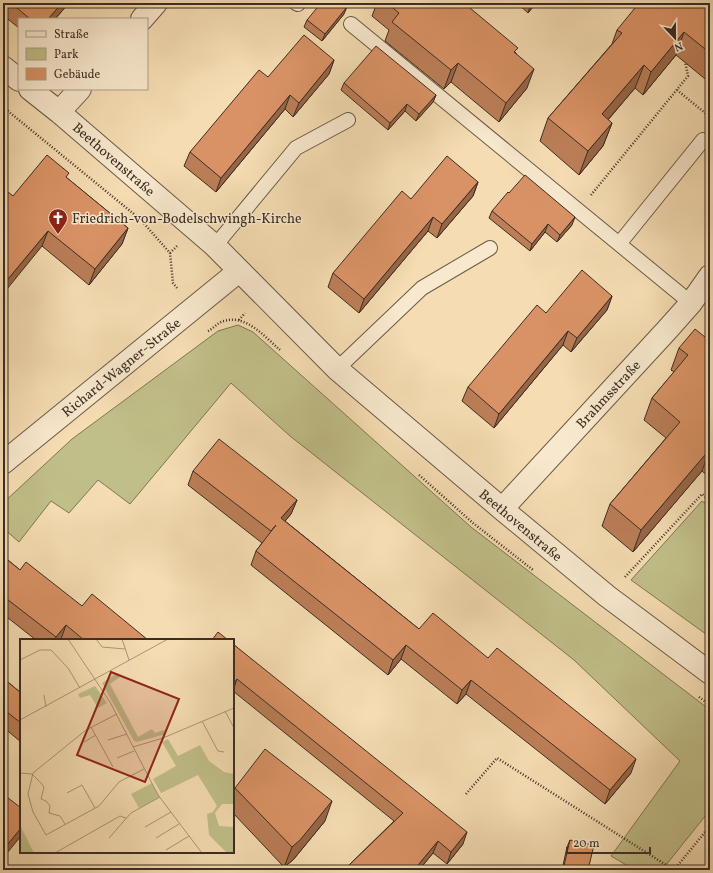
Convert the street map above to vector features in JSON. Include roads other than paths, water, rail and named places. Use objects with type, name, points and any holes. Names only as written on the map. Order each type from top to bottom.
[{"type":"street","points":[[143,18],[156,3]]},
{"type":"street","points":[[3,68],[18,79]]},
{"type":"street","name":"Beethovenstraße","points":[[31,90],[60,112],[215,246],[337,369],[607,596],[710,673]]},
{"type":"street","points":[[60,112],[79,90]]},
{"type":"street","name":"Richard-Wagner-Straße","points":[[3,463],[239,271]]},
{"type":"street","name":"Brahmsstraße","points":[[502,509],[691,303],[710,276]]},
{"type":"lane","points":[[351,24],[691,303]]},
{"type":"lane","points":[[215,246],[296,148],[348,120]]},
{"type":"lane","points":[[619,244],[703,140]]},
{"type":"lane","points":[[337,369],[422,288],[490,248]]},
{"type":"place","name":"Friedrich-von-Bodelschwingh-Kirche","points":[[58,235]]}]
